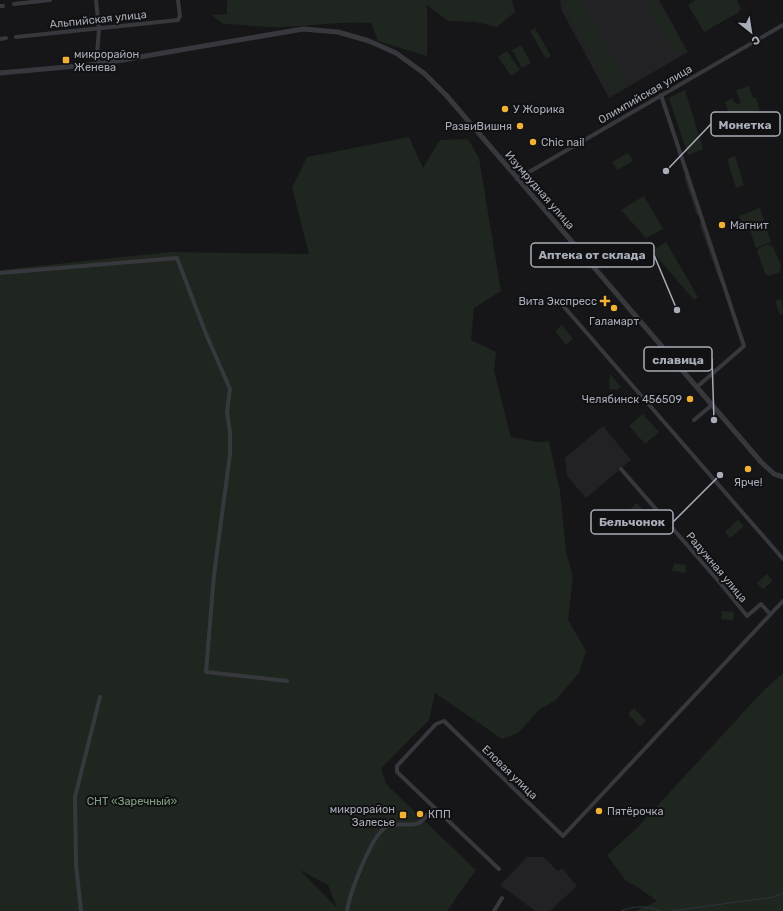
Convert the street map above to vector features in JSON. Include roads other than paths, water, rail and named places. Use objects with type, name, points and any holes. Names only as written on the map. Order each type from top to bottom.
[{"type":"street","points":[[14,4],[50,0]]},
{"type":"street","points":[[96,0],[99,29],[97,54],[99,64]]},
{"type":"street","name":"Альпийская улица","points":[[16,37],[178,20],[180,16],[178,0]]},
{"type":"street","name":"Олимпийская улица","points":[[517,179],[783,25]]},
{"type":"street","name":"Изумрудная улица","points":[[0,73],[99,64],[303,29],[338,32],[368,41],[396,53],[425,74],[446,95],[761,462],[774,474],[783,477]]},
{"type":"street","points":[[0,39],[6,38]]},
{"type":"street","points":[[661,95],[744,346],[697,388]]},
{"type":"street","points":[[0,273],[177,258],[206,334],[230,389],[226,412],[230,432],[230,454],[214,575],[206,672],[287,681]]},
{"type":"street","points":[[559,301],[783,559]]},
{"type":"street","points":[[694,420],[712,405]]},
{"type":"street","name":"Радужная улица","points":[[621,469],[747,616],[761,604],[770,614]]},
{"type":"street","points":[[770,614],[783,601]]},
{"type":"street","name":"Еловая улица","points":[[434,808],[398,772],[397,766],[436,724],[444,721],[563,836],[770,614]]},
{"type":"street","points":[[81,911],[76,864],[75,797],[100,697]]},
{"type":"street","points":[[347,911],[354,885],[368,853],[380,833],[387,826],[402,823],[412,825],[419,823],[434,808],[499,869]]},
{"type":"street","points":[[494,911],[502,898]]},
{"type":"waterway","points":[[671,911],[774,897],[783,893]]},
{"type":"waterway","points":[[621,911],[641,907],[661,911]]},
{"type":"place","name":"микрорайон Женева","points":[[66,60]]},
{"type":"place","name":"У Жорика","points":[[505,109]]},
{"type":"place","name":"РазвиВишня","points":[[520,126]]},
{"type":"place","name":"Chic nail","points":[[533,142]]},
{"type":"place","name":"Монетка","points":[[666,171]]},
{"type":"place","name":"Магнит","points":[[722,225]]},
{"type":"place","name":"Вита Экспресс","points":[[605,301]]},
{"type":"place","name":"Галамарт","points":[[614,308]]},
{"type":"place","name":"Аптека от склада","points":[[677,310]]},
{"type":"place","name":"Челябинск 456509","points":[[690,399]]},
{"type":"place","name":"славица","points":[[714,420]]},
{"type":"place","name":"Ярче!","points":[[748,469]]},
{"type":"place","name":"Бельчонок","points":[[720,475]]},
{"type":"place","name":"Пятёрочка","points":[[599,811]]},
{"type":"place","name":"КПП","points":[[420,814]]},
{"type":"place","name":"микрорайон Залесье","points":[[403,815]]},
{"type":"park label","name":"СНТ «Заречный»","points":[[132,801]]}]
